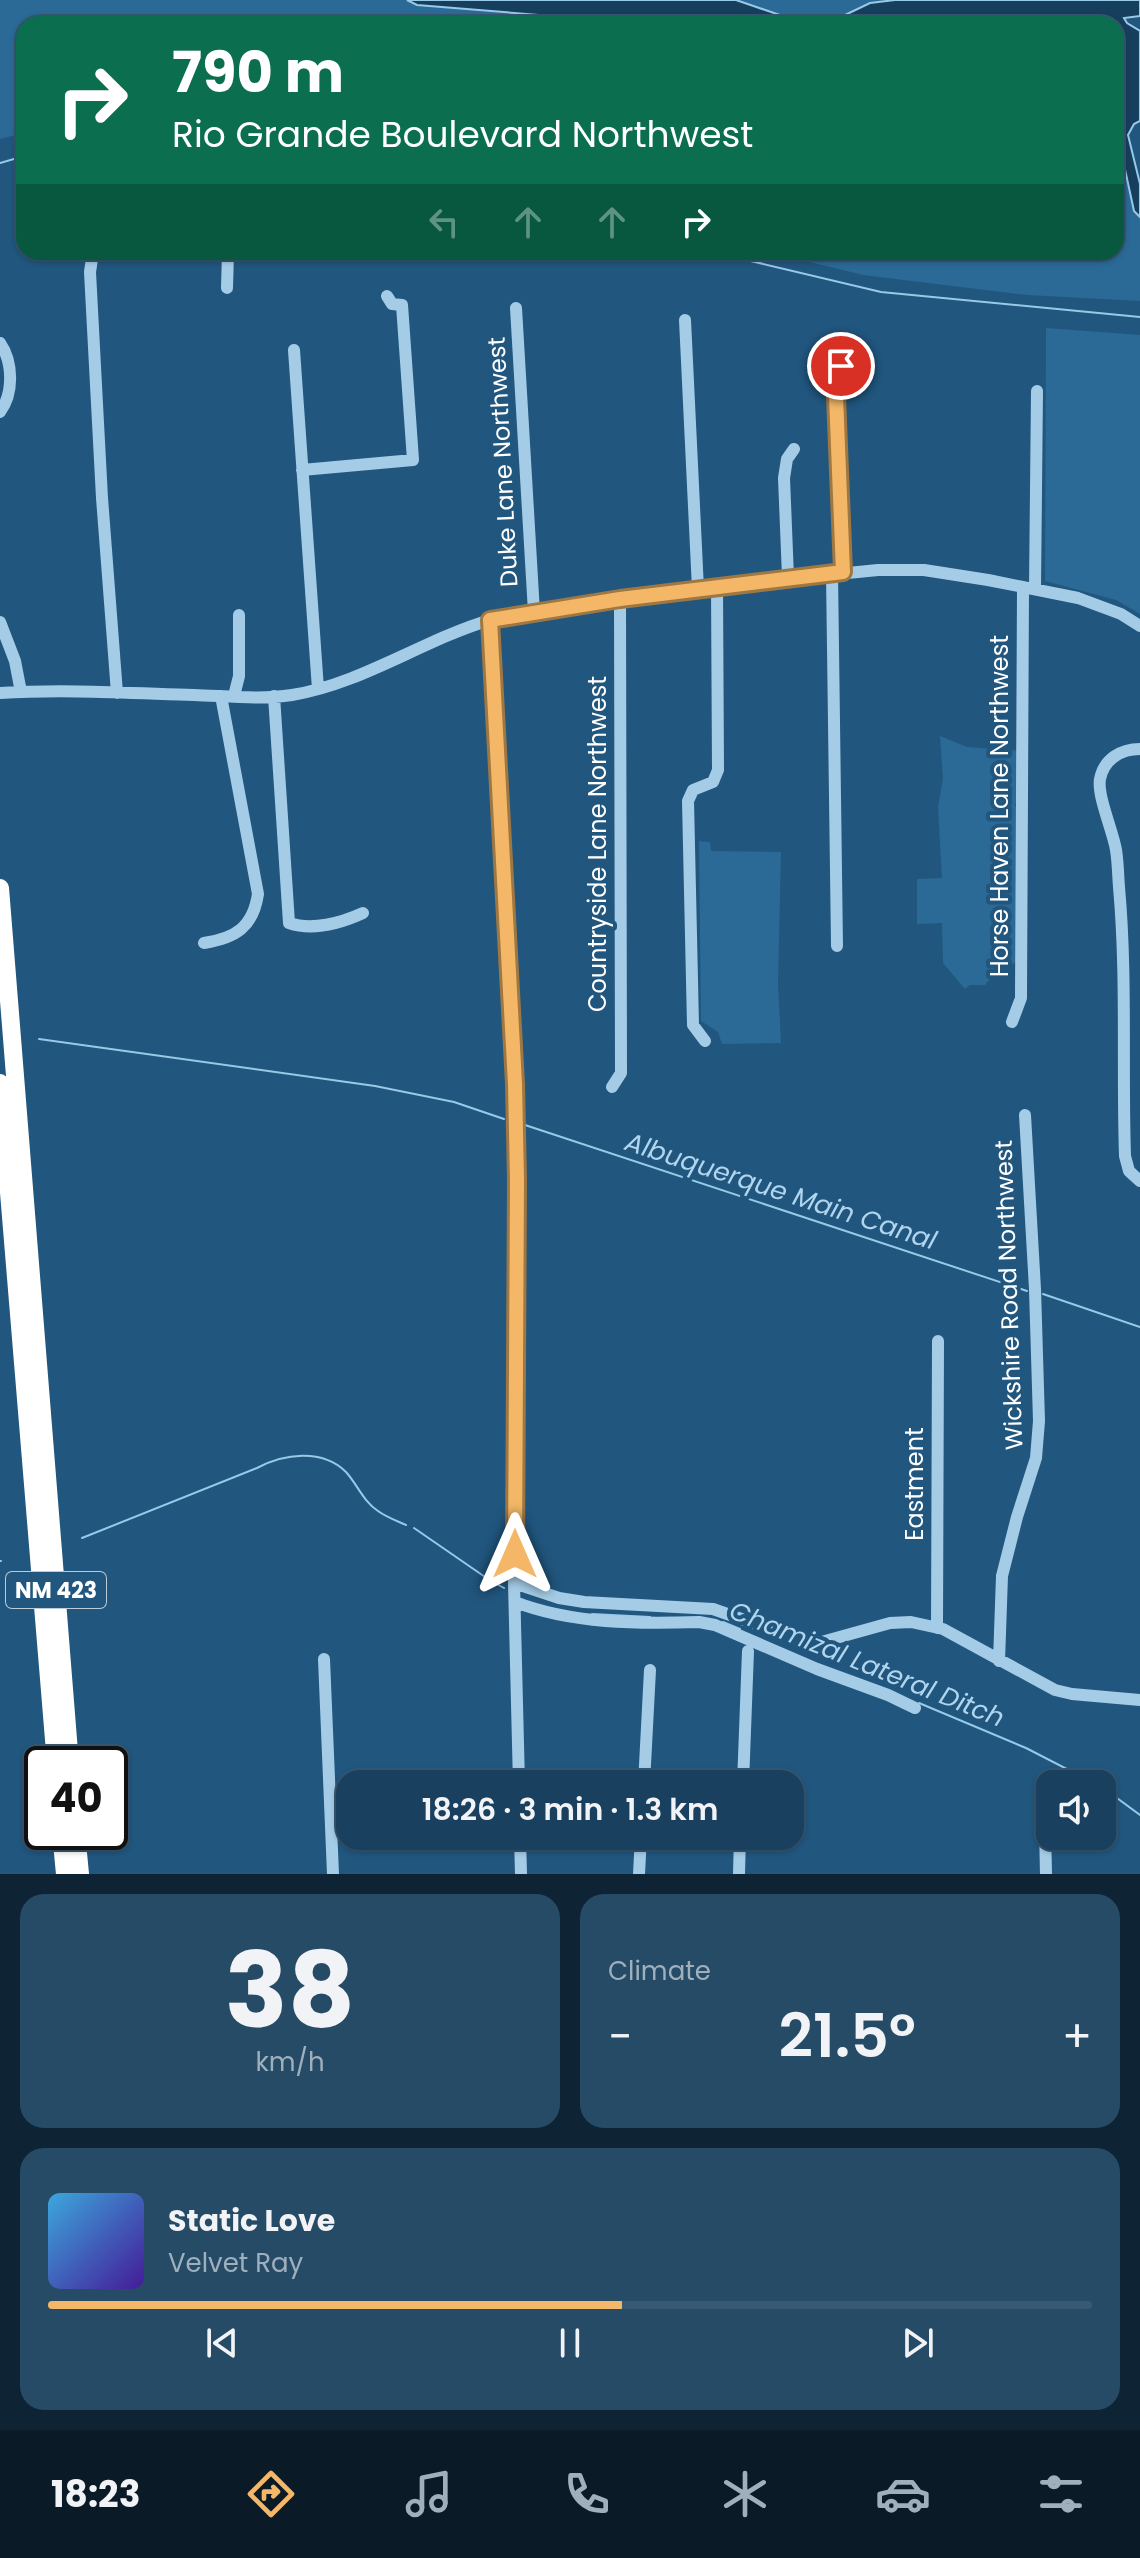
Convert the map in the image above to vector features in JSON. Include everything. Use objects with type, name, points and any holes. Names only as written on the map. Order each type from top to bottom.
[{"type":"highway","name":"NM 423","points":[[0,888],[69,1746]]},
{"type":"highway","name":"NM 423","points":[[0,1083],[55,1746]]},
{"type":"highway","points":[[63,1850],[65,1874]]},
{"type":"highway","points":[[78,1850],[80,1874]]},
{"type":"street","points":[[92,260],[102,498],[117,693]]},
{"type":"street","points":[[227,288],[228,260]]},
{"type":"street","points":[[302,470],[413,460],[402,305],[392,304],[387,296]]},
{"type":"street","name":"Duke Lane Northwest","points":[[516,308],[534,612]]},
{"type":"street","points":[[685,320],[698,589]]},
{"type":"street","points":[[0,343],[9,358],[9,365],[8,396],[0,412]]},
{"type":"street","points":[[294,350],[318,689]]},
{"type":"street","points":[[837,946],[836,396],[838,376],[845,360]]},
{"type":"street","name":"Horse Haven Lane Northwest","points":[[1012,1022],[1021,998],[1029,589],[1037,391]]},
{"type":"street","points":[[788,577],[784,478],[787,459],[794,449]]},
{"type":"street","points":[[0,693],[274,696],[318,689],[350,678],[460,629],[490,620],[620,599],[837,572],[924,570],[988,580],[1096,603],[1140,626]]},
{"type":"street","points":[[705,1041],[693,1025],[688,801],[693,790],[713,782],[718,770],[717,586]]},
{"type":"street","name":"Countryside Lane Northwest","points":[[612,1087],[621,1073],[620,599]]},
{"type":"street","points":[[204,943],[223,940],[238,932],[255,911],[258,894],[228,696],[239,676],[239,615]]},
{"type":"street","points":[[490,620],[515,1084],[514,1583],[519,1770]]},
{"type":"street","points":[[0,622],[15,661],[21,692]]},
{"type":"street","points":[[274,696],[289,923],[318,926],[363,913]]},
{"type":"street","points":[[1140,749],[1129,749],[1115,755],[1104,769],[1100,782],[1102,802],[1108,814],[1116,852],[1121,910],[1125,1148],[1129,1171],[1140,1181]]},
{"type":"street","name":"Wickshire Road Northwest","points":[[999,1661],[1002,1576],[1036,1458],[1039,1421],[1025,1115]]},
{"type":"street","name":"Eastment","points":[[937,1628],[938,1341]]},
{"type":"street","points":[[514,1583],[559,1598],[584,1602],[713,1609],[818,1643],[890,1623],[911,1622],[937,1628],[1065,1693],[1140,1700]]},
{"type":"street","points":[[515,1602],[539,1611],[578,1618],[715,1625],[915,1708]]},
{"type":"street","points":[[744,1770],[748,1651]]},
{"type":"street","points":[[324,1659],[333,1874]]},
{"type":"street","points":[[645,1770],[650,1670]]},
{"type":"street","points":[[520,1850],[521,1874]]},
{"type":"street","points":[[639,1874],[640,1850]]},
{"type":"street","points":[[739,1874],[740,1850]]},
{"type":"street","points":[[1045,1850],[1046,1874]]},
{"type":"shaded area","points":[[0,0],[407,0],[417,5],[551,16],[16,16],[16,135],[0,139]]},
{"type":"shaded area","points":[[407,0],[736,0],[783,16],[551,16],[417,5]]},
{"type":"shaded area","points":[[736,0],[895,0],[870,3],[843,16],[783,16]]},
{"type":"shaded area","points":[[895,0],[1140,0],[1140,16],[843,16],[870,3]]},
{"type":"shaded area","points":[[1124,18],[1140,31],[1140,121],[1134,124],[1128,135],[1140,184],[1140,217],[1134,211],[1124,165]]},
{"type":"shaded area","points":[[1124,164],[1134,210],[1140,217],[1140,301],[1027,295],[863,275],[802,260],[1124,260]]},
{"type":"shaded area","points":[[1046,328],[1140,335],[1140,614],[1116,600],[1045,581]]},
{"type":"shaded area","points":[[940,736],[967,747],[1020,751],[1015,806],[1020,808],[1018,960],[985,985],[970,985],[965,989],[943,963],[942,923],[917,924],[917,879],[942,878],[938,807],[943,779]]},
{"type":"shaded area","points":[[699,841],[710,842],[711,851],[781,852],[778,984],[781,1043],[722,1044],[718,1032],[701,1021]]},
{"type":"waterway","points":[[0,163],[16,158]]},
{"type":"waterway","points":[[747,260],[881,292],[1140,317]]},
{"type":"waterway","name":"Albuquerque Main Canal","points":[[39,1039],[375,1086],[454,1102],[504,1119]]},
{"type":"waterway","name":"Albuquerque Main Canal","points":[[525,1125],[1027,1291]]},
{"type":"waterway","name":"Albuquerque Main Canal","points":[[1043,1294],[1140,1327]]},
{"type":"waterway","name":"Chamizal Lateral Ditch","points":[[82,1538],[267,1463],[302,1456],[314,1456],[336,1464],[373,1507],[406,1525]]},
{"type":"waterway","name":"Chamizal Lateral Ditch","points":[[414,1528],[504,1588]]},
{"type":"waterway","name":"Chamizal Lateral Ditch","points":[[592,1614],[650,1617]]},
{"type":"waterway","name":"Chamizal Lateral Ditch","points":[[723,1622],[740,1629]]},
{"type":"waterway","name":"Chamizal Lateral Ditch","points":[[919,1703],[1026,1748],[1069,1770]]},
{"type":"waterway","name":"Chamizal Lateral Ditch","points":[[1116,1797],[1140,1815]]},
{"type":"route","points":[[515,1554],[515,1084],[490,620],[620,599],[843,572],[836,415],[841,366]]}]
